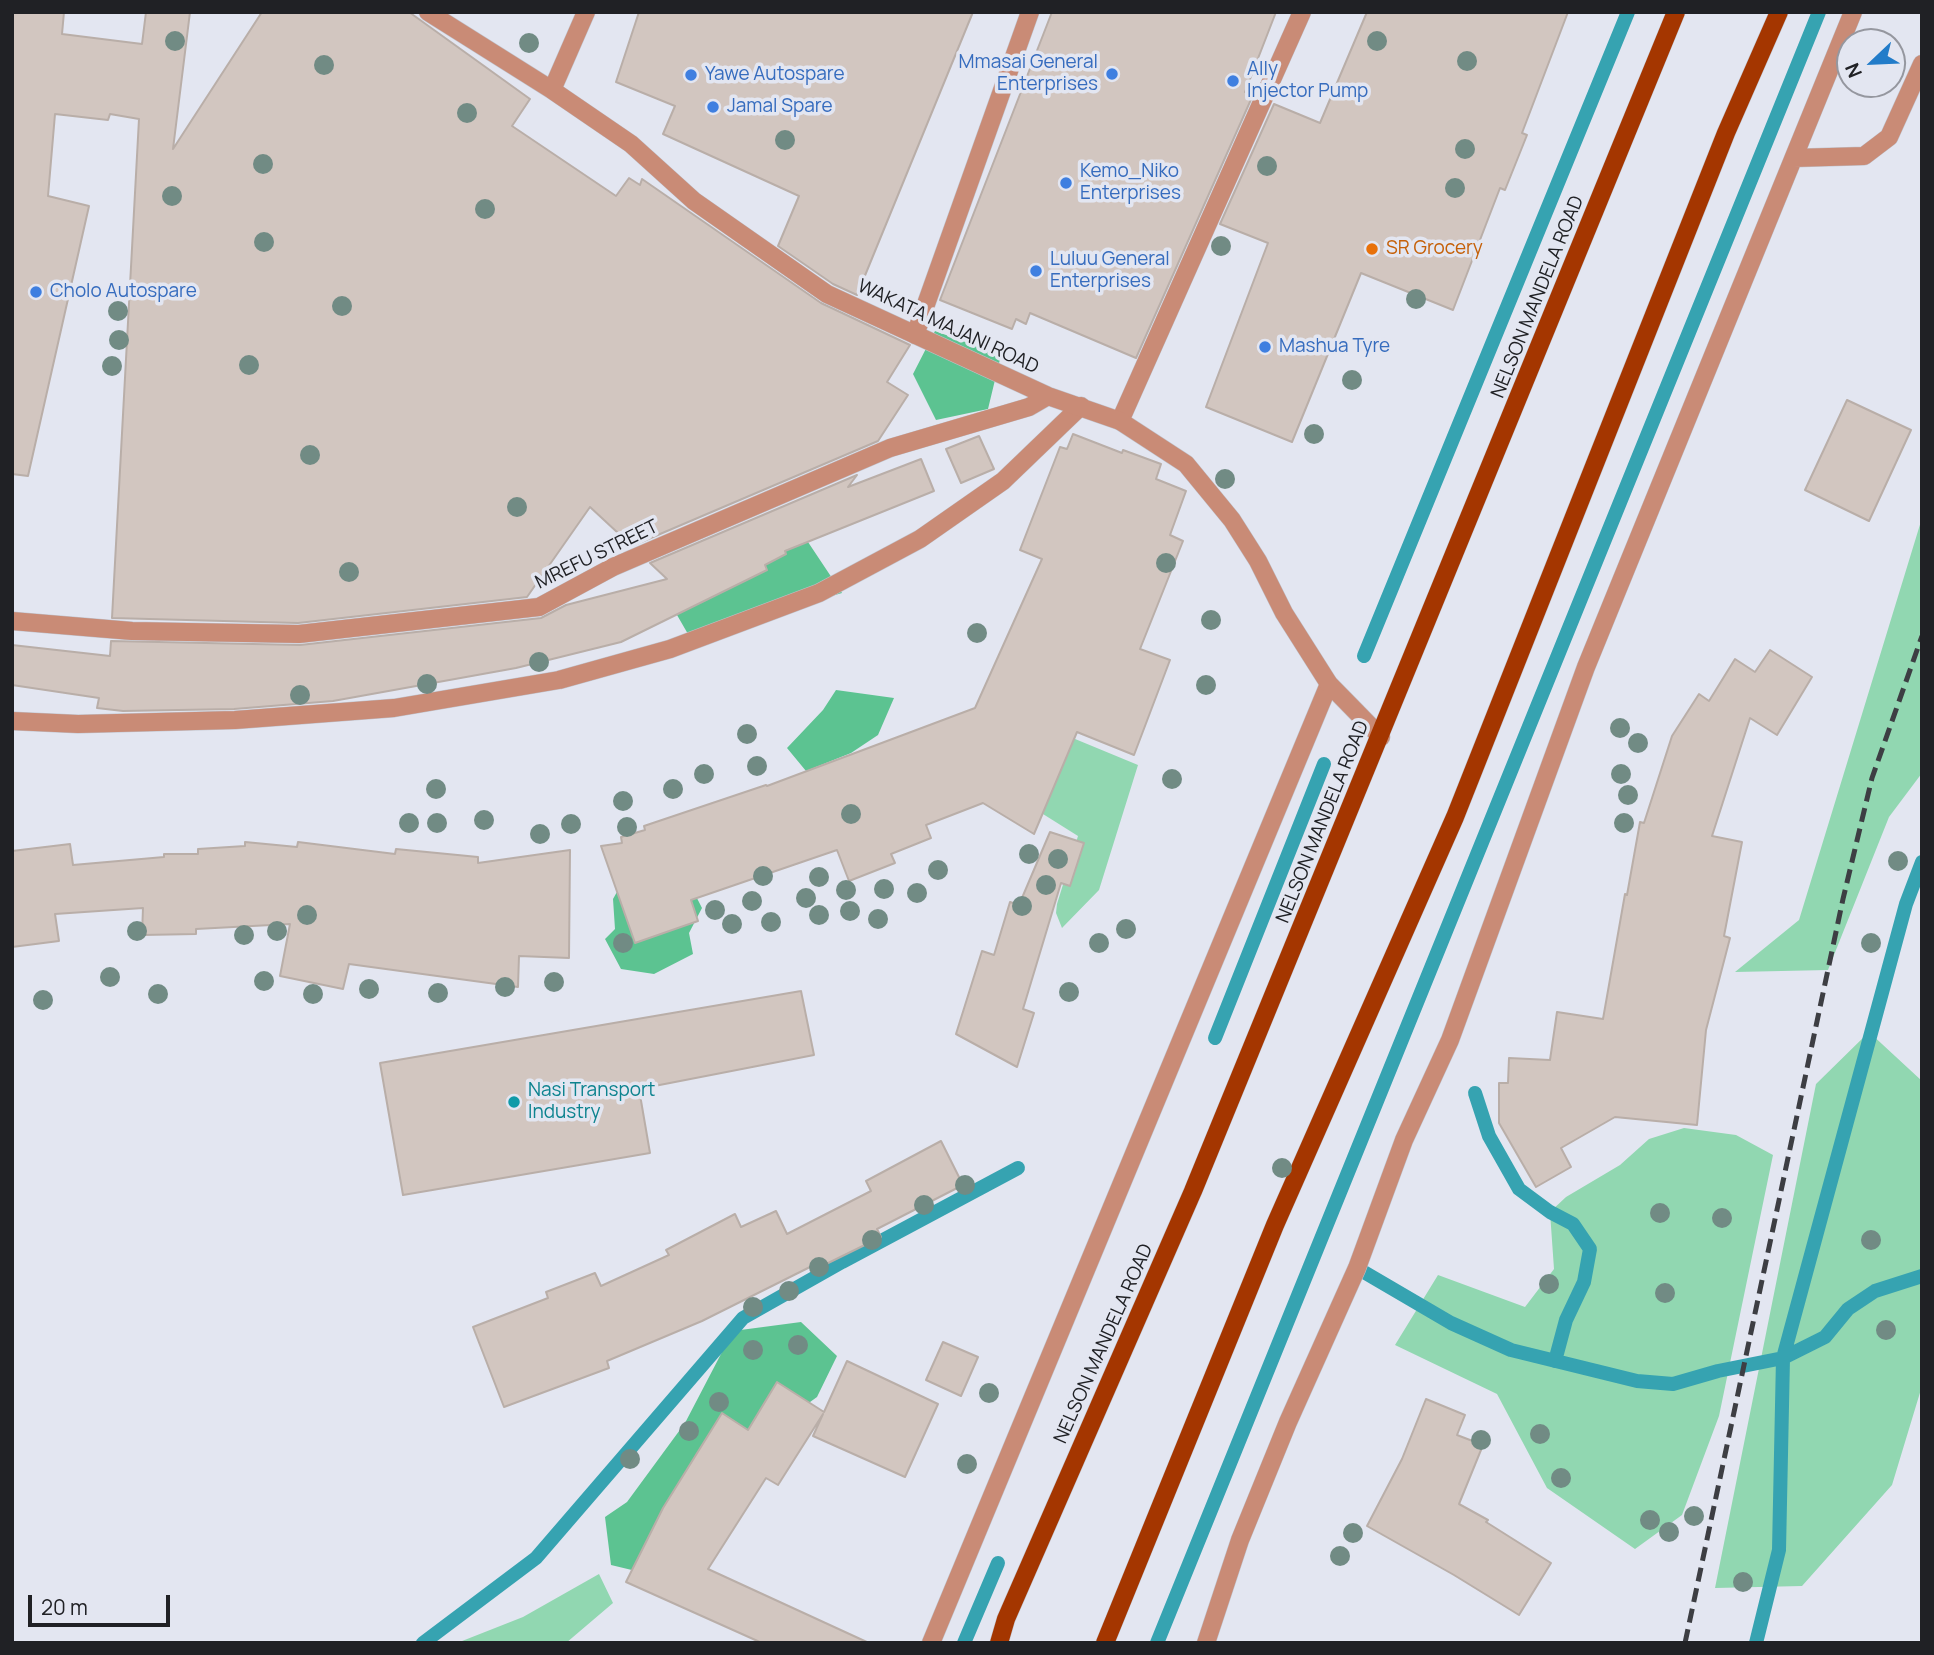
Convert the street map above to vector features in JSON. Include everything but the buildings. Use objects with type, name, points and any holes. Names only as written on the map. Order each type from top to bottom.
[{"type":"main road","name":"NELSON MANDELA ROAD","points":[[999,1643],[1012,1606],[1193,1191],[1676,12]]},
{"type":"main road","points":[[1105,1643],[1275,1226],[1455,817],[1721,146],[1779,12]]},
{"type":"street","name":"WAKATA MAJANI ROAD","points":[[428,12],[552,90],[631,144],[694,201],[827,294],[1048,396],[1120,421],[1185,464],[1232,520],[1258,561],[1284,613],[1329,684],[1381,737]]},
{"type":"street","points":[[552,90],[586,12]]},
{"type":"street","points":[[915,335],[1030,12]]},
{"type":"street","points":[[1120,421],[1302,12]]},
{"type":"street","points":[[1206,1643],[1240,1540],[1288,1422],[1357,1268],[1404,1140],[1450,1040],[1586,667],[1853,12]]},
{"type":"street","points":[[1794,158],[1864,156],[1889,137],[1922,64]]},
{"type":"street","name":"MREFU STREET","points":[[12,621],[132,631],[299,634],[539,607],[613,567],[890,448],[1029,407],[1048,396]]},
{"type":"street","points":[[12,721],[78,724],[234,720],[394,708],[559,680],[670,649],[819,593],[920,539],[1003,481],[1081,406]]},
{"type":"street","points":[[931,1643],[1329,684]]},
{"type":"green space","points":[[935,331],[1001,355],[988,409],[936,420],[913,374]]},
{"type":"green space","points":[[1922,518],[1922,773],[1889,817],[1828,970],[1735,972],[1799,920]]},
{"type":"green space","points":[[804,536],[842,593],[739,623],[692,641],[677,615],[698,583]]},
{"type":"green space","points":[[836,690],[894,698],[878,735],[851,753],[806,771],[787,748],[823,710]]},
{"type":"green space","points":[[1063,734],[1138,765],[1099,890],[1062,928],[1056,913],[1057,904],[1078,836],[1027,804]]},
{"type":"green space","points":[[676,857],[702,908],[689,933],[693,954],[654,974],[621,969],[605,939],[615,929],[613,899],[627,874]]},
{"type":"green space","points":[[1869,1032],[1922,1081],[1922,1386],[1892,1485],[1802,1586],[1715,1588],[1816,1084]]},
{"type":"green space","points":[[1684,1128],[1736,1135],[1773,1155],[1719,1416],[1682,1515],[1635,1549],[1547,1488],[1497,1394],[1395,1345],[1438,1275],[1525,1307],[1554,1269],[1550,1212],[1566,1197],[1620,1165],[1649,1139]]},
{"type":"green space","points":[[801,1322],[837,1356],[817,1397],[702,1480],[657,1520],[636,1571],[611,1565],[605,1517],[627,1502],[685,1423],[733,1331]]},
{"type":"green space","points":[[599,1574],[613,1603],[566,1643],[457,1643],[523,1617]]},
{"type":"waterway","points":[[1364,656],[1628,12]]},
{"type":"waterway","points":[[1157,1643],[1819,12]]},
{"type":"waterway","points":[[1215,1038],[1324,764]]},
{"type":"waterway","points":[[1756,1643],[1779,1550],[1783,1358],[1906,904],[1922,862]]},
{"type":"waterway","points":[[1475,1093],[1489,1136],[1519,1189],[1550,1212],[1573,1224],[1590,1249],[1584,1282],[1566,1320],[1555,1361]]},
{"type":"waterway","points":[[423,1643],[536,1558],[743,1318],[1018,1168]]},
{"type":"waterway","points":[[1357,1268],[1451,1323],[1511,1350],[1637,1381],[1673,1384],[1718,1371],[1783,1358],[1825,1337],[1848,1309],[1875,1291],[1922,1276]]},
{"type":"waterway","points":[[964,1643],[998,1563]]},
{"type":"railway","points":[[1685,1643],[1843,899],[1872,778],[1922,636]]},
{"type":"place","name":"Mmasai General Enterprises","points":[[1112,74]]},
{"type":"place","name":"Yawe Autospare","points":[[691,75]]},
{"type":"place","name":"Ally Injector Pump","points":[[1233,81]]},
{"type":"place","name":"Jamal Spare","points":[[713,107]]},
{"type":"place","name":"Kemo_Niko Enterprises","points":[[1066,183]]},
{"type":"place","name":"SR Grocery","points":[[1372,249]]},
{"type":"place","name":"Luluu General Enterprises","points":[[1036,271]]},
{"type":"place","name":"Cholo Autospare","points":[[36,292]]},
{"type":"place","name":"Mashua Tyre","points":[[1265,347]]},
{"type":"place","name":"Nasi Transport Industry","points":[[514,1102]]}]
